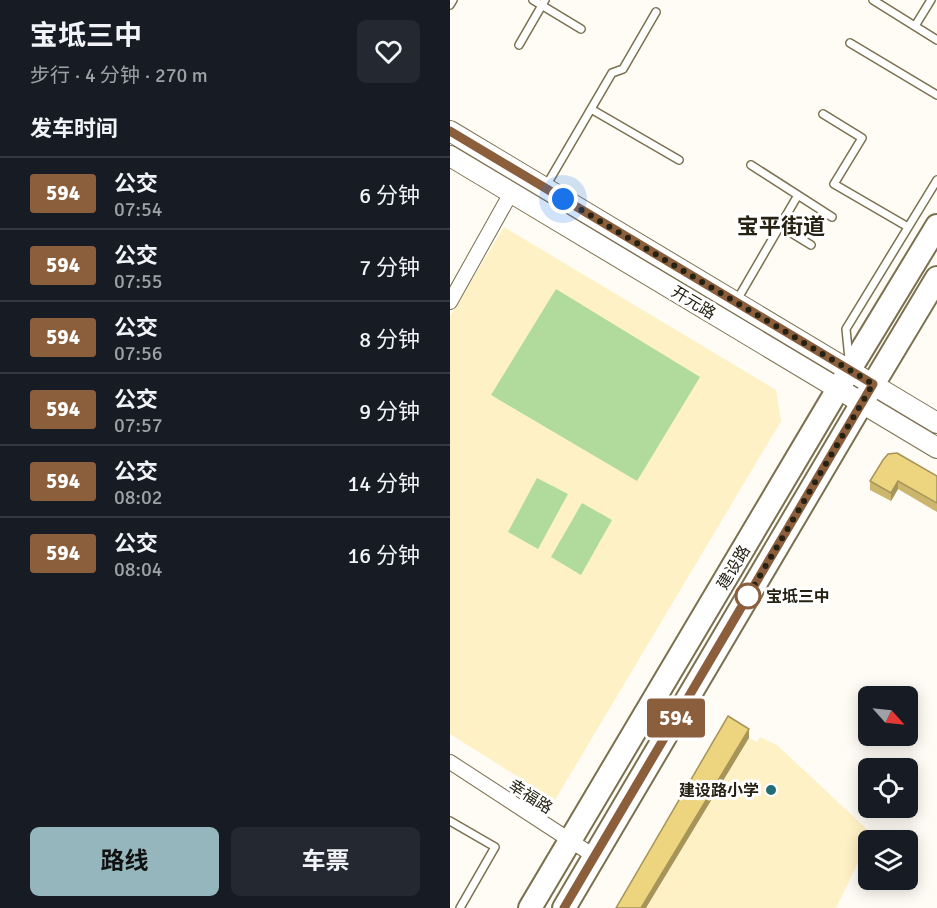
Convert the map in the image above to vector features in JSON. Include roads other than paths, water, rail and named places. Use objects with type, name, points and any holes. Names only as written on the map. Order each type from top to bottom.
[{"type":"main road","name":"开元路","points":[[450,131],[735,302],[844,379]]},
{"type":"main road","name":"开元路","points":[[450,156],[511,193],[868,393],[937,423]]},
{"type":"main road","name":"建设路","points":[[530,908],[937,226]]},
{"type":"main road","name":"建设路","points":[[564,908],[937,278]]},
{"type":"main road","name":"开元路","points":[[868,393],[937,448]]},
{"type":"street","points":[[450,302],[511,193]]},
{"type":"street","name":"幸福路","points":[[450,762],[594,856]]},
{"type":"lane","points":[[450,4],[453,0]]},
{"type":"lane","points":[[532,0],[544,3],[581,29]]},
{"type":"lane","points":[[915,26],[931,0]]},
{"type":"lane","points":[[878,1],[937,40]]},
{"type":"lane","points":[[519,45],[544,3]]},
{"type":"lane","points":[[544,188],[612,73],[622,69],[656,12]]},
{"type":"lane","points":[[850,43],[937,95]]},
{"type":"lane","points":[[591,109],[679,160]]},
{"type":"lane","points":[[824,114],[862,138],[834,184],[908,227]]},
{"type":"lane","points":[[751,165],[832,217]]},
{"type":"lane","points":[[844,379],[846,328],[937,180]]},
{"type":"lane","points":[[735,302],[798,195]]},
{"type":"lane","points":[[780,226],[811,245]]},
{"type":"lane","points":[[450,821],[495,847],[460,908]]},
{"type":"place","name":"宝坻三中","points":[[748,596]]},
{"type":"place","name":"建设路小学","points":[[771,790]]},
{"type":"district","name":"宝平街道","points":[[781,226]]}]
